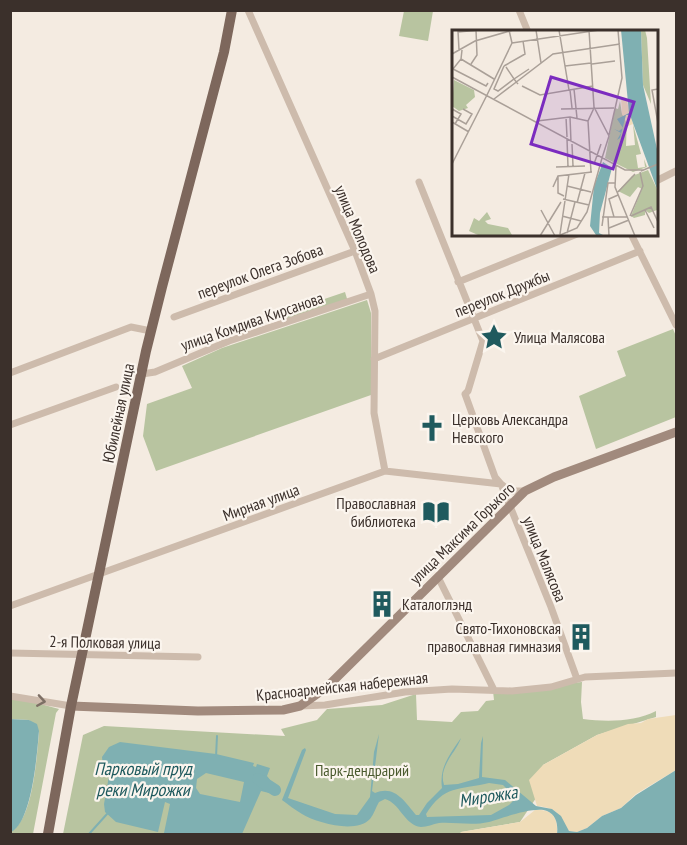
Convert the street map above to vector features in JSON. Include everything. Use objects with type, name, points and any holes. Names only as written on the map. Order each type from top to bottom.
[{"type":"main road","name":"Юбилейная улица","points":[[47,831],[71,706],[151,331],[224,52],[232,10]]},
{"type":"main road","name":"улица Максима Горького","points":[[300,706],[328,686],[525,491],[554,477],[676,432]]},
{"type":"main road","name":"Красноармейская набережная","points":[[71,706],[219,711],[283,710],[300,706]]},
{"type":"street","name":"улица Молодова","points":[[248,10],[355,250],[371,294],[375,311],[374,413],[386,471]]},
{"type":"street","points":[[519,10],[527,30]]},
{"type":"street","points":[[657,180],[676,171]]},
{"type":"street","name":"улица Малясова","points":[[419,182],[483,341],[468,391],[465,394],[495,477],[501,484],[577,679]]},
{"type":"street","name":"переулок Дружбы","points":[[459,282],[572,236]]},
{"type":"street","points":[[632,236],[676,325]]},
{"type":"street","name":"переулок Олега Зобова","points":[[174,317],[355,250]]},
{"type":"street","name":"переулок Дружбы","points":[[374,359],[640,251]]},
{"type":"street","name":"улица Комдива Кирсанова","points":[[142,374],[155,372],[229,341],[371,294]]},
{"type":"street","points":[[10,373],[131,327],[151,331]]},
{"type":"street","points":[[10,425],[117,387]]},
{"type":"street","name":"Мирная улица","points":[[10,606],[99,576],[386,471],[501,484],[510,491],[525,491]]},
{"type":"street","points":[[438,577],[494,690]]},
{"type":"street","name":"2-я Полковая улица","points":[[10,652],[82,656],[198,657]]},
{"type":"street","name":"Красноармейская набережная","points":[[300,706],[325,705],[405,692],[452,689],[530,689],[565,684],[577,679],[676,673]]},
{"type":"street","name":"Красноармейская набережная","points":[[10,696],[71,706]]},
{"type":"green space","points":[[404,11],[433,11],[428,41],[399,36]]},
{"type":"green space","points":[[345,292],[348,302],[288,322],[286,312]]},
{"type":"green space","points":[[367,300],[371,313],[371,395],[156,471],[143,436],[147,404],[192,388],[182,366],[222,348]]},
{"type":"green space","points":[[673,329],[676,336],[676,417],[596,449],[579,396],[626,376],[617,351]]},
{"type":"green space","name":"Парк-дендрарий","points":[[582,682],[583,719],[620,720],[648,715],[656,711],[656,717],[597,735],[543,765],[536,798],[520,822],[460,834],[63,834],[83,735],[104,726],[285,736],[281,729],[317,720],[327,709],[382,705],[416,694],[417,720],[452,722],[461,712],[478,711],[486,701],[494,700],[493,691]]},
{"type":"green space","points":[[11,699],[59,709],[56,713],[33,834],[11,834],[10,832],[18,826],[29,802],[39,732],[29,720],[11,719]]},
{"type":"sand","points":[[676,715],[676,770],[636,794],[621,808],[602,816],[587,828],[577,832],[569,831],[555,811],[537,806],[529,780],[543,765],[597,735],[628,724]]},
{"type":"sand","points":[[535,810],[546,811],[553,815],[557,823],[557,834],[460,834],[520,822]]},
{"type":"water","points":[[10,719],[29,720],[37,724],[39,731],[29,802],[18,826],[11,832]]},
{"type":"water","points":[[379,734],[372,791],[394,793],[416,815],[419,815],[442,788],[444,767],[461,738],[445,766],[444,785],[479,778],[483,736],[482,777],[505,780],[536,806],[552,809],[561,816],[569,831],[577,832],[587,828],[602,816],[621,808],[636,795],[676,770],[676,834],[557,834],[555,818],[542,810],[518,813],[483,823],[439,823],[421,827],[410,822],[395,805],[385,799],[379,802],[373,815],[364,823],[356,826],[336,826],[309,817],[282,800],[302,750],[305,748],[288,798],[335,814],[357,815],[370,797],[374,752]],"holes":[[[489,783],[503,785],[516,798],[509,805],[491,815],[427,817],[426,814],[439,798],[453,790]]]},
{"type":"water","name":"Парковый пруд реки Мирожки","points":[[120,742],[216,754],[254,763],[253,766],[256,767],[257,764],[270,768],[267,776],[271,782],[271,788],[269,793],[261,791],[242,834],[164,833],[170,804],[165,802],[158,832],[116,822],[105,812],[104,804],[109,776],[103,767],[102,757],[109,747]],"holes":[[[206,773],[244,782],[240,802],[200,794],[196,788],[197,779]]]},
{"type":"waterway","points":[[216,757],[217,736]]},
{"type":"waterway","name":"Мирожка","points":[[258,779],[275,790]]},
{"type":"waterway","points":[[89,834],[107,814]]},
{"type":"place","name":"Улица Малясова","points":[[494,337]]},
{"type":"place","name":"Церковь Александра Невского","points":[[432,428]]},
{"type":"place","name":"Православная библиотека","points":[[436,512]]},
{"type":"place","name":"Каталоглэнд","points":[[382,604]]},
{"type":"place","name":"Свято-Тихоновская православная гимназия","points":[[581,637]]}]
